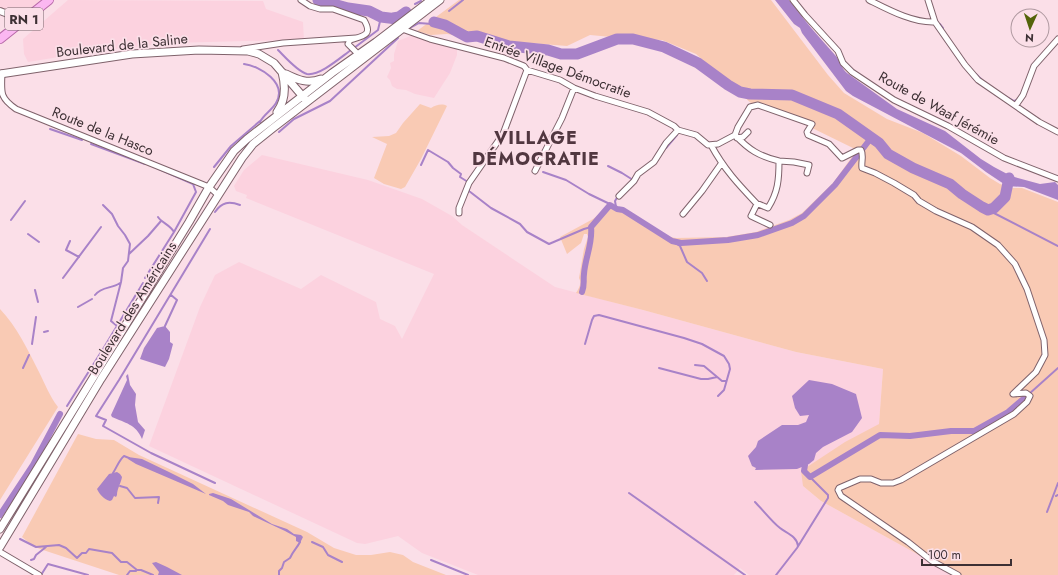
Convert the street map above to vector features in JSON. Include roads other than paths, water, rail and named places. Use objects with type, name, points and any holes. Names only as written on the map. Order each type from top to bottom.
[{"type":"main road","name":"RN 1","points":[[0,39],[48,0]]},
{"type":"main road","points":[[424,9],[431,0]]},
{"type":"main road","points":[[307,102],[424,9],[440,0]]},
{"type":"main road","points":[[303,95],[358,54],[402,27]]},
{"type":"main road","name":"Boulevard de la Saline","points":[[1,73],[132,54],[199,50],[248,51],[259,54],[274,63],[303,95],[307,102]]},
{"type":"main road","points":[[273,118],[284,99],[282,72],[306,82],[314,82],[332,73]]},
{"type":"main road","name":"Boulevard des Américains","points":[[0,529],[209,187],[234,151],[260,127],[303,95]]},
{"type":"main road","name":"Boulevard des Américains","points":[[0,546],[97,386],[242,158],[253,144],[307,102]]},
{"type":"street","points":[[301,0],[310,6],[320,9],[333,9],[364,20],[368,27],[367,32],[350,40],[348,44],[358,54]]},
{"type":"street","name":"Route de Waaf Jérémie","points":[[794,0],[838,51],[843,63],[852,72],[894,100],[948,126],[1004,158],[1058,179]]},
{"type":"street","points":[[870,0],[897,14],[929,22],[935,22]]},
{"type":"street","points":[[928,0],[935,22],[965,65],[978,80],[1040,122],[1058,132]]},
{"type":"street","points":[[0,11],[23,20]]},
{"type":"street","name":"Entrée Village Démocratie","points":[[402,27],[430,39],[504,58],[524,66],[527,70],[560,80],[574,88],[595,96],[648,112],[674,126],[678,130],[696,135],[710,145]]},
{"type":"street","points":[[234,50],[282,43],[356,38]]},
{"type":"street","points":[[1016,105],[1022,95],[1034,66],[1058,39]]},
{"type":"street","points":[[459,213],[469,183],[503,134],[527,70]]},
{"type":"street","name":"Route de la Hasco","points":[[1,73],[1,92],[3,100],[16,109],[209,187],[218,195]]},
{"type":"street","points":[[535,171],[562,118],[574,88]]},
{"type":"street","points":[[736,137],[738,127],[750,107],[758,105],[812,124],[807,132],[808,135],[828,144],[842,158],[861,150],[862,168],[894,183],[936,211],[972,227],[998,245],[1015,264],[1027,289],[1044,340],[1045,355],[1036,372],[1013,394],[1026,393],[1030,396],[1028,402],[1014,414],[901,480],[893,483],[860,478],[839,488],[838,490],[842,496],[908,542],[932,561],[958,575]]},
{"type":"street","points":[[619,196],[634,181],[638,174],[654,162],[666,143],[678,130]]},
{"type":"street","points":[[748,132],[743,136],[710,145],[721,164],[756,204],[768,208],[773,200],[777,192],[779,161]]},
{"type":"street","points":[[736,137],[754,152],[765,158],[809,165],[806,173]]},
{"type":"street","points":[[683,214],[702,191],[721,164]]},
{"type":"street","points":[[756,204],[751,216],[770,225]]},
{"type":"street","points":[[0,552],[39,575]]},
{"type":"waterway","points":[[318,0],[348,8],[369,11],[381,17],[397,19]]},
{"type":"waterway","points":[[449,11],[463,0]]},
{"type":"waterway","points":[[415,4],[421,1]]},
{"type":"waterway","points":[[393,18],[399,17],[406,12]]},
{"type":"waterway","points":[[354,48],[378,30],[381,17]]},
{"type":"waterway","points":[[434,22],[445,25],[467,37],[477,36],[509,46],[548,50],[561,54],[577,54],[617,39],[633,39],[664,47],[698,63],[740,92],[750,94],[792,95],[838,114],[879,143],[888,154],[913,168],[950,184],[962,194],[988,210],[994,208],[1005,197],[1009,178]]},
{"type":"waterway","points":[[410,28],[419,23],[445,25]]},
{"type":"waterway","points":[[940,24],[943,28],[941,31]]},
{"type":"waterway","points":[[279,132],[294,119],[330,101],[398,38]]},
{"type":"waterway","points":[[278,50],[303,73],[307,74],[312,74],[324,69],[351,50]]},
{"type":"waterway","points":[[244,64],[250,65],[264,72],[275,82],[278,89],[279,96],[276,103],[260,122]]},
{"type":"waterway","points":[[968,71],[974,79]]},
{"type":"waterway","points":[[976,74],[983,81]]},
{"type":"waterway","points":[[1005,96],[1014,101],[1017,100]]},
{"type":"waterway","points":[[1018,110],[1032,120]]},
{"type":"waterway","points":[[214,167],[231,146],[260,121]]},
{"type":"waterway","points":[[50,129],[82,140]]},
{"type":"waterway","points":[[666,148],[677,135]]},
{"type":"waterway","points":[[582,292],[591,239],[591,227],[610,205],[617,209],[623,210],[672,241],[681,243],[728,240],[758,235],[792,223],[804,216],[835,185],[871,138]]},
{"type":"waterway","points":[[91,144],[145,164]]},
{"type":"waterway","points":[[421,165],[428,150],[448,162],[461,174],[460,177],[468,182]]},
{"type":"waterway","points":[[608,166],[633,180]]},
{"type":"waterway","points":[[145,278],[174,232],[196,192],[193,184],[159,169]]},
{"type":"waterway","points":[[543,172],[566,180],[589,194],[616,207],[615,201],[618,196]]},
{"type":"waterway","points":[[469,188],[469,191],[491,208],[520,224],[527,232],[549,244],[591,227]]},
{"type":"waterway","points":[[11,220],[25,201]]},
{"type":"waterway","points":[[215,212],[220,206],[226,203],[240,205]]},
{"type":"waterway","points":[[103,205],[112,214],[130,244],[128,261],[123,268],[111,321],[117,326]]},
{"type":"waterway","points":[[988,210],[1058,246]]},
{"type":"waterway","points":[[158,217],[174,232]]},
{"type":"waterway","points":[[129,254],[161,221]]},
{"type":"waterway","points":[[63,278],[101,227]]},
{"type":"waterway","points":[[210,229],[96,416],[106,420],[103,426],[151,453],[215,483]]},
{"type":"waterway","points":[[28,234],[39,242]]},
{"type":"waterway","points":[[70,241],[66,250],[79,257]]},
{"type":"waterway","points":[[672,241],[680,246],[687,262],[702,273],[707,281]]},
{"type":"waterway","points":[[95,295],[101,290],[120,283]]},
{"type":"waterway","points":[[67,406],[143,283]]},
{"type":"waterway","points":[[35,290],[38,302]]},
{"type":"waterway","points":[[165,326],[177,300],[171,295]]},
{"type":"waterway","points":[[78,307],[92,299]]},
{"type":"waterway","points":[[585,344],[592,320],[594,316],[599,315],[702,344],[724,356],[729,364],[730,369],[724,390],[718,396]]},
{"type":"waterway","points":[[32,344],[36,317]]},
{"type":"waterway","points":[[44,332],[48,331]]},
{"type":"waterway","points":[[23,368],[29,355]]},
{"type":"waterway","points":[[695,365],[704,366],[722,381],[726,381]]},
{"type":"waterway","points":[[659,368],[701,379],[717,377]]},
{"type":"waterway","points":[[1029,394],[1058,368]]},
{"type":"waterway","points":[[805,465],[804,471],[810,477],[880,435],[910,436],[951,431],[974,431],[1008,412],[1028,395]]},
{"type":"waterway","points":[[0,515],[33,465],[60,414]]},
{"type":"waterway","points":[[113,473],[124,456],[129,458]]},
{"type":"waterway","points":[[776,575],[797,548],[828,498],[828,495],[810,477]]},
{"type":"waterway","points":[[1047,512],[1058,483]]},
{"type":"waterway","points":[[120,486],[127,488],[135,498],[159,497],[158,503]]},
{"type":"waterway","points":[[629,493],[745,575]]},
{"type":"waterway","points":[[755,502],[770,519],[796,540],[798,546]]},
{"type":"waterway","points":[[20,539],[36,547],[59,545],[66,548],[77,558],[82,553],[86,553],[89,549],[112,553],[121,562],[127,562],[137,570],[153,575]]},
{"type":"waterway","points":[[279,575],[279,571],[284,562],[290,558],[300,542]]},
{"type":"waterway","points":[[312,542],[323,547],[328,555],[342,562]]},
{"type":"waterway","points":[[31,560],[34,559],[36,555],[46,547]]},
{"type":"waterway","points":[[431,560],[468,575]]},
{"type":"waterway","points":[[41,575],[48,564],[88,575]]},
{"type":"waterway","points":[[127,575],[130,571],[136,571]]},
{"type":"district","name":"VILLAGE DÉMOCRATIE","points":[[536,148]]}]
